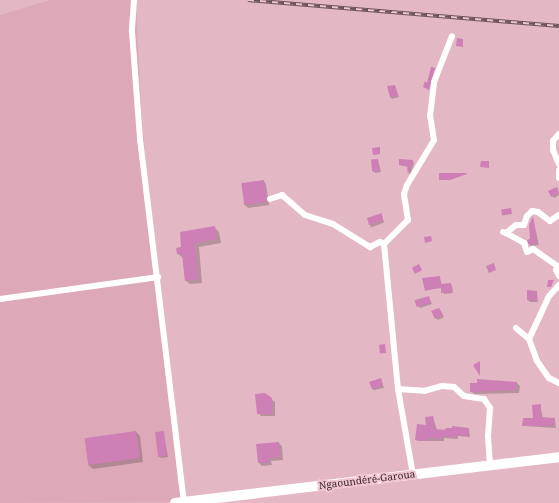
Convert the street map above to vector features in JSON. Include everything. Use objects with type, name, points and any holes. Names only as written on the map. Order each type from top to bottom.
[{"type":"highway","name":"Ngaoundéré-Garoua","points":[[180,502],[413,475],[490,463],[559,457]]},
{"type":"street","points":[[134,0],[132,32],[140,139],[158,277],[180,502]]},
{"type":"street","points":[[384,244],[408,220],[404,194],[407,185],[434,140],[430,116],[434,82],[452,36]]},
{"type":"street","points":[[559,134],[553,141],[553,150],[559,164]]},
{"type":"street","points":[[559,170],[559,178]]},
{"type":"street","points":[[270,199],[282,195],[305,215],[333,224],[370,247],[380,242],[384,244]]},
{"type":"street","points":[[559,215],[550,221],[538,212],[532,212],[527,216],[524,225],[516,225],[505,233],[524,243],[527,252],[533,249],[559,267],[556,270],[559,276]]},
{"type":"street","points":[[384,244],[398,389],[413,475]]},
{"type":"street","points":[[0,299],[158,277]]},
{"type":"street","points":[[529,339],[549,296],[559,285]]},
{"type":"street","points":[[516,328],[529,339],[537,361],[548,378],[559,383]]},
{"type":"street","points":[[398,389],[424,390],[442,386],[454,387],[464,396],[484,399],[490,408],[488,436],[490,463]]},
{"type":"shaded area","points":[[50,0],[136,0],[141,107],[151,220],[178,483],[184,502],[0,503],[0,15]]},
{"type":"building","points":[[457,38],[463,39],[463,47],[456,46]]},
{"type":"building","points":[[431,67],[435,68],[429,90],[423,87],[425,81],[427,83]]},
{"type":"building","points":[[395,85],[398,96],[390,97],[387,86]]},
{"type":"building","points":[[380,147],[380,154],[373,155],[372,148]]},
{"type":"building","points":[[378,159],[379,171],[372,172],[371,160]]},
{"type":"building","points":[[399,159],[413,160],[408,174],[407,166],[399,165]]},
{"type":"building","points":[[481,161],[489,161],[489,168],[480,167]]},
{"type":"building","points":[[439,173],[467,174],[450,180],[439,180]]},
{"type":"building","points":[[264,180],[267,202],[244,205],[241,183]]},
{"type":"building","points":[[557,187],[559,193],[551,197],[548,191]]},
{"type":"building","points":[[511,208],[512,214],[502,215],[501,210]]},
{"type":"building","points":[[382,213],[383,221],[369,225],[367,218]]},
{"type":"building","points":[[533,216],[537,243],[529,245],[527,240],[530,239],[529,225]]},
{"type":"building","points":[[215,226],[217,239],[195,243],[198,279],[185,281],[182,254],[177,254],[176,248],[181,247],[180,232]]},
{"type":"building","points":[[431,236],[432,241],[425,243],[424,237]]},
{"type":"building","points":[[494,263],[496,270],[489,273],[486,266]]},
{"type":"building","points":[[419,264],[422,270],[415,274],[412,268]]},
{"type":"building","points":[[440,276],[441,284],[451,283],[452,292],[441,293],[441,287],[425,291],[422,278]]},
{"type":"building","points":[[548,280],[554,280],[551,287],[547,287]]},
{"type":"building","points":[[527,290],[537,291],[537,301],[527,300]]},
{"type":"building","points":[[429,296],[431,303],[417,307],[415,300]]},
{"type":"building","points":[[439,308],[443,315],[435,319],[431,311]]},
{"type":"building","points":[[385,344],[386,353],[380,354],[379,345]]},
{"type":"building","points":[[480,361],[480,376],[473,365]]},
{"type":"building","points":[[381,378],[383,386],[372,389],[369,382]]},
{"type":"building","points":[[477,379],[517,382],[516,390],[470,392],[470,383],[477,383]]},
{"type":"building","points":[[265,393],[272,398],[272,414],[257,414],[255,394]]},
{"type":"building","points":[[541,404],[541,417],[555,418],[554,426],[522,426],[523,418],[533,418],[532,405]]},
{"type":"building","points":[[433,416],[435,429],[445,430],[446,428],[452,428],[452,426],[469,428],[468,436],[457,435],[456,438],[443,436],[442,439],[429,438],[428,441],[415,440],[417,424],[426,425],[425,417]]},
{"type":"building","points":[[136,431],[140,458],[88,465],[85,438]]},
{"type":"building","points":[[164,431],[167,456],[158,457],[155,432]]},
{"type":"building","points":[[279,442],[280,457],[269,458],[269,463],[258,463],[256,444]]},
{"type":"railway","points":[[248,0],[559,26]]}]
